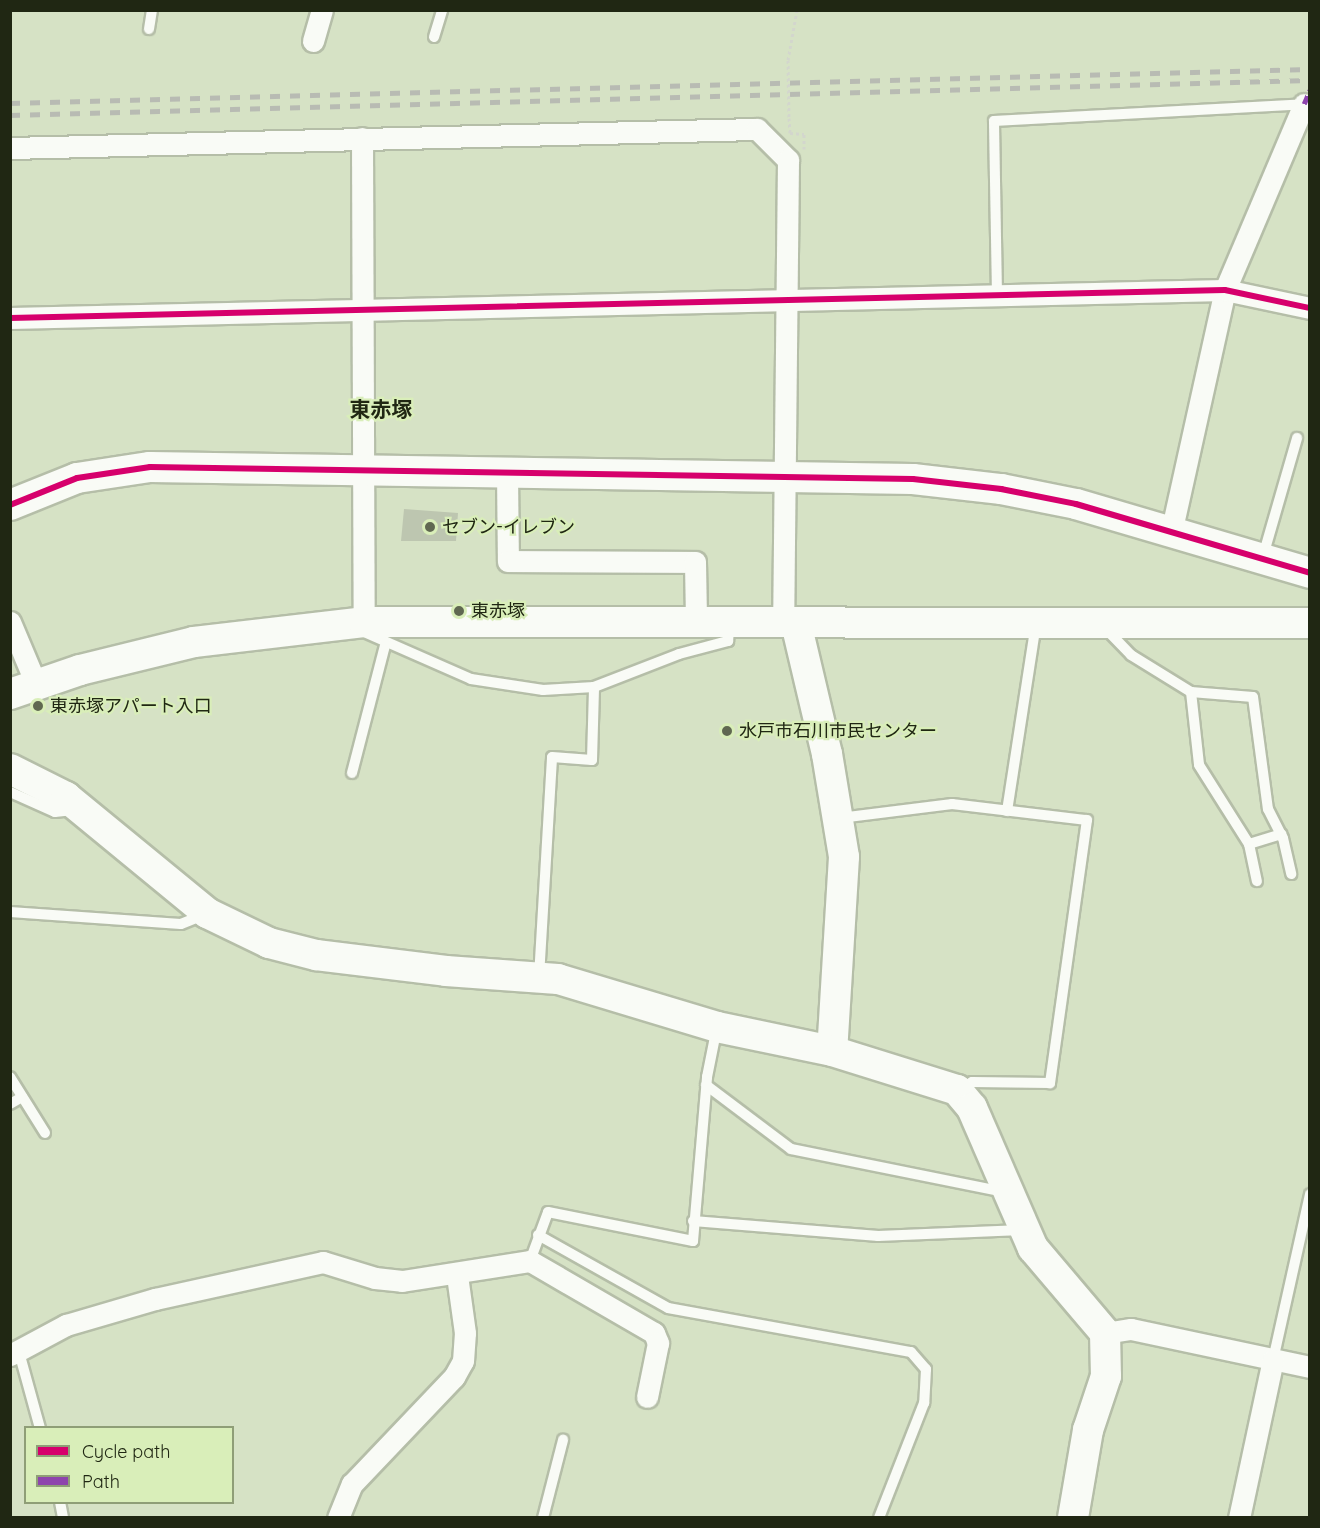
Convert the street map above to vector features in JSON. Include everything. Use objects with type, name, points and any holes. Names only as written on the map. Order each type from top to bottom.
[{"type":"street","points":[[313,41],[322,10]]},
{"type":"street","points":[[1172,533],[1225,291],[1304,104]]},
{"type":"street","points":[[10,148],[757,129],[788,160],[784,477],[790,622],[840,818],[843,857],[832,1051]]},
{"type":"street","points":[[362,138],[364,622]]},
{"type":"street","points":[[12,323],[362,310],[786,303],[997,295],[1225,291],[1310,308]]},
{"type":"street","points":[[10,505],[77,478],[130,469],[364,469],[913,479],[1001,489],[1076,504],[1310,573]]},
{"type":"street","points":[[507,472],[508,561],[695,562],[696,622]]},
{"type":"street","points":[[10,622],[23,689],[213,638],[364,622],[1310,623]]},
{"type":"street","points":[[10,769],[30,775],[79,809],[207,914],[269,944],[316,955],[539,978],[615,993],[717,1027],[832,1051],[957,1090],[972,1108],[1033,1248],[1105,1333],[1106,1376],[1088,1430],[1072,1518]]},
{"type":"street","points":[[15,1354],[66,1325],[155,1299],[323,1262],[375,1278],[409,1281],[458,1275],[530,1261],[654,1333],[658,1343],[647,1397]]},
{"type":"street","points":[[338,1518],[352,1484],[454,1377],[463,1362],[465,1333],[458,1275]]},
{"type":"street","points":[[1105,1333],[1131,1329],[1310,1367]]},
{"type":"street","points":[[1239,1518],[1273,1360]]},
{"type":"lane","points":[[149,29],[152,10]]},
{"type":"lane","points":[[434,37],[442,10]]},
{"type":"lane","points":[[997,295],[994,121],[1304,104]]},
{"type":"lane","points":[[1262,559],[1297,438]]},
{"type":"lane","points":[[364,622],[364,632],[471,680],[543,690],[594,687],[679,654],[728,641],[730,622]]},
{"type":"lane","points":[[1007,811],[1036,623]]},
{"type":"lane","points":[[1100,623],[1131,655],[1191,692],[1253,696],[1268,809],[1281,834],[1291,874]]},
{"type":"lane","points":[[352,773],[386,642]]},
{"type":"lane","points":[[539,978],[552,758],[592,760],[594,687]]},
{"type":"lane","points":[[1191,692],[1199,765],[1249,844],[1257,881]]},
{"type":"lane","points":[[10,792],[55,812],[79,809]]},
{"type":"lane","points":[[840,818],[952,804],[1087,820],[1050,1083],[972,1082],[957,1090]]},
{"type":"lane","points":[[1249,844],[1281,834]]},
{"type":"lane","points":[[10,912],[181,924],[207,914]]},
{"type":"lane","points":[[530,1261],[548,1212],[693,1241],[706,1086],[717,1027]]},
{"type":"lane","points":[[10,1077],[45,1133]]},
{"type":"lane","points":[[706,1086],[791,1149],[1008,1192]]},
{"type":"lane","points":[[10,1104],[22,1097]]},
{"type":"lane","points":[[1273,1360],[1310,1194]]},
{"type":"lane","points":[[693,1221],[878,1236],[1024,1230]]},
{"type":"lane","points":[[538,1235],[668,1308],[910,1352],[926,1369],[924,1403],[879,1518]]},
{"type":"lane","points":[[15,1354],[39,1426]]},
{"type":"lane","points":[[543,1518],[563,1440]]},
{"type":"path","points":[[797,10],[788,60],[789,118],[790,133],[804,135]]},
{"type":"building","name":"セブン-イレブン","points":[[404,509],[458,513],[456,541],[401,541]]},
{"type":"railway","points":[[10,103],[1310,69]]},
{"type":"railway","points":[[10,115],[1310,80]]},
{"type":"marked path","points":[[1304,104],[1310,90]]},
{"type":"cycle path","points":[[10,318],[1225,290],[1310,308]]},
{"type":"cycle path","points":[[10,505],[77,478],[150,467],[913,479],[1001,489],[1076,504],[1310,573]]},
{"type":"place","name":"セブン-イレブン","points":[[430,527]]},
{"type":"place","name":"東赤塚","points":[[459,611]]},
{"type":"place","name":"東赤塚アパート入口","points":[[38,706]]},
{"type":"place","name":"水戸市石川市民センター","points":[[727,731]]},
{"type":"district","name":"東赤塚","points":[[381,409]]}]
